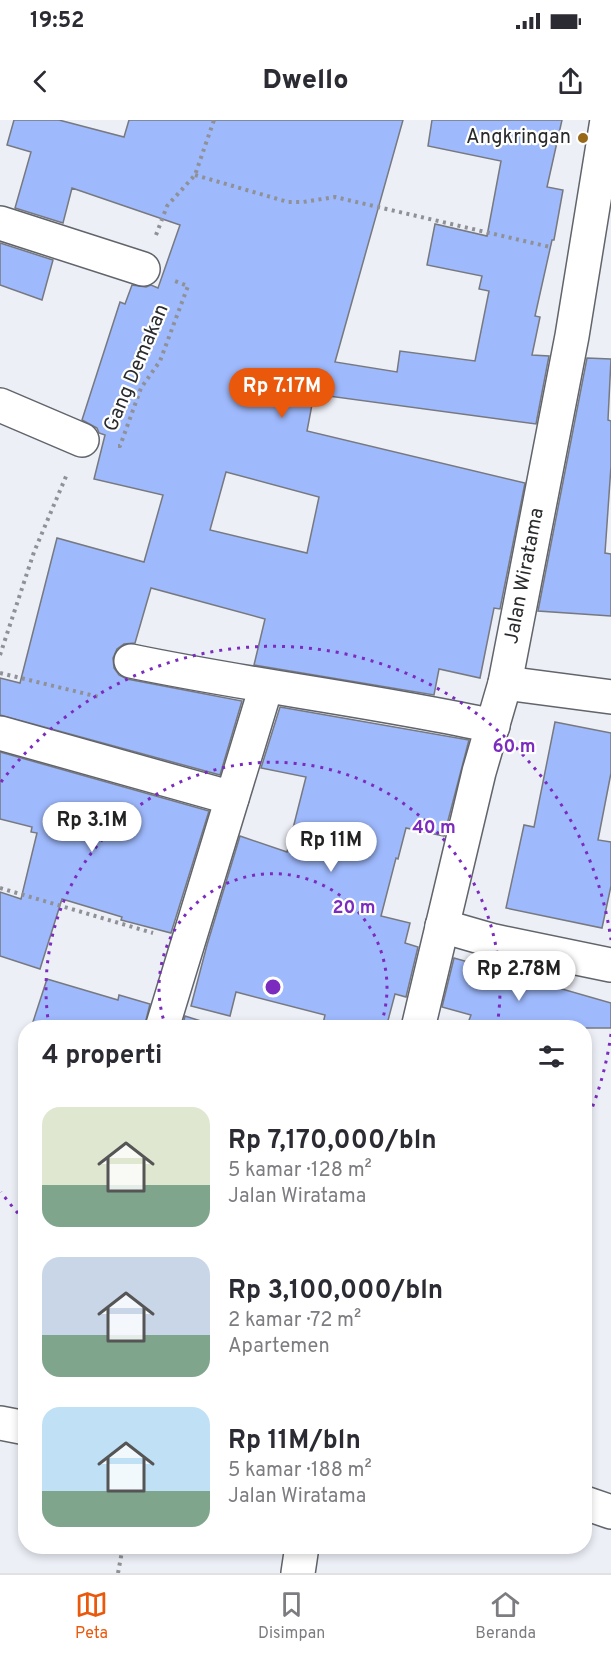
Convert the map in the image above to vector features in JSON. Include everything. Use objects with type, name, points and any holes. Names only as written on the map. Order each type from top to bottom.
[{"type":"street","name":"Jalan Wiratama","points":[[419,1020],[479,772],[505,682],[572,336],[607,120]]},
{"type":"street","points":[[0,223],[143,269]]},
{"type":"street","points":[[0,405],[82,440]]},
{"type":"street","points":[[131,661],[266,687],[444,715],[492,726]]},
{"type":"street","points":[[505,682],[611,697]]},
{"type":"street","points":[[164,1020],[266,687]]},
{"type":"street","points":[[0,734],[232,798]]},
{"type":"street","points":[[442,926],[494,941],[611,965]]},
{"type":"street","points":[[0,1422],[18,1426]]},
{"type":"street","points":[[592,1505],[611,1512]]},
{"type":"street","points":[[298,1573],[301,1554]]},
{"type":"path","points":[[143,269],[167,206],[195,175],[214,120]]},
{"type":"path","points":[[195,175],[288,202],[334,197],[584,254]]},
{"type":"path","name":"Gang Demakan","points":[[0,655],[34,552],[82,440],[120,446],[141,388],[160,361],[188,286],[143,269]]},
{"type":"path","points":[[0,673],[99,697]]},
{"type":"path","points":[[0,888],[188,943]]},
{"type":"path","points":[[118,1573],[122,1554]]},
{"type":"building","points":[[14,120],[59,120],[124,137],[129,120],[403,120],[335,362],[397,372],[400,351],[475,361],[489,291],[479,289],[482,276],[427,265],[435,224],[487,236],[501,161],[428,146],[432,120],[562,120],[547,187],[563,190],[554,240],[552,240],[535,316],[540,317],[532,355],[549,356],[536,424],[314,394],[307,431],[525,483],[500,609],[494,608],[480,678],[439,669],[434,695],[254,665],[265,619],[151,588],[135,643],[124,644],[117,649],[113,658],[114,668],[119,675],[127,679],[242,701],[220,775],[0,715],[0,678],[20,683],[57,538],[144,562],[163,495],[94,479],[105,435],[82,420],[120,302],[125,304],[132,285],[146,287],[151,285],[158,288],[180,225],[72,188],[63,223],[15,208],[31,152],[7,145]],"holes":[[[226,472],[319,497],[307,553],[210,530]]]},
{"type":"building","points":[[0,243],[53,260],[42,300],[0,285]]},
{"type":"building","points":[[587,358],[611,359],[608,420],[611,421],[611,466],[605,553],[611,554],[611,616],[538,611]]},
{"type":"building","points":[[280,707],[469,740],[444,836],[406,828],[398,859],[396,858],[381,916],[410,923],[405,943],[418,947],[406,997],[395,994],[388,1020],[324,1020],[325,1015],[236,992],[230,1016],[191,1006],[240,836],[287,852],[306,777],[261,768]]},
{"type":"building","points":[[555,722],[611,733],[611,773],[598,840],[611,842],[611,886],[602,928],[506,908],[524,825],[534,827]]},
{"type":"building","points":[[0,752],[209,811],[171,933],[121,920],[122,917],[62,899],[40,969],[0,956],[0,892],[21,899],[37,833],[31,832],[32,827],[0,819]]},
{"type":"building","points":[[454,958],[611,1003],[611,1028],[592,1028],[592,1020],[469,1020],[471,1015],[442,1007]]},
{"type":"building","points":[[47,979],[118,1000],[119,995],[150,1004],[146,1020],[34,1020]]},
{"type":"building","points":[[185,1016],[198,1020],[184,1020]]},
{"type":"place","name":"Angkringan","points":[[583,138]]}]
